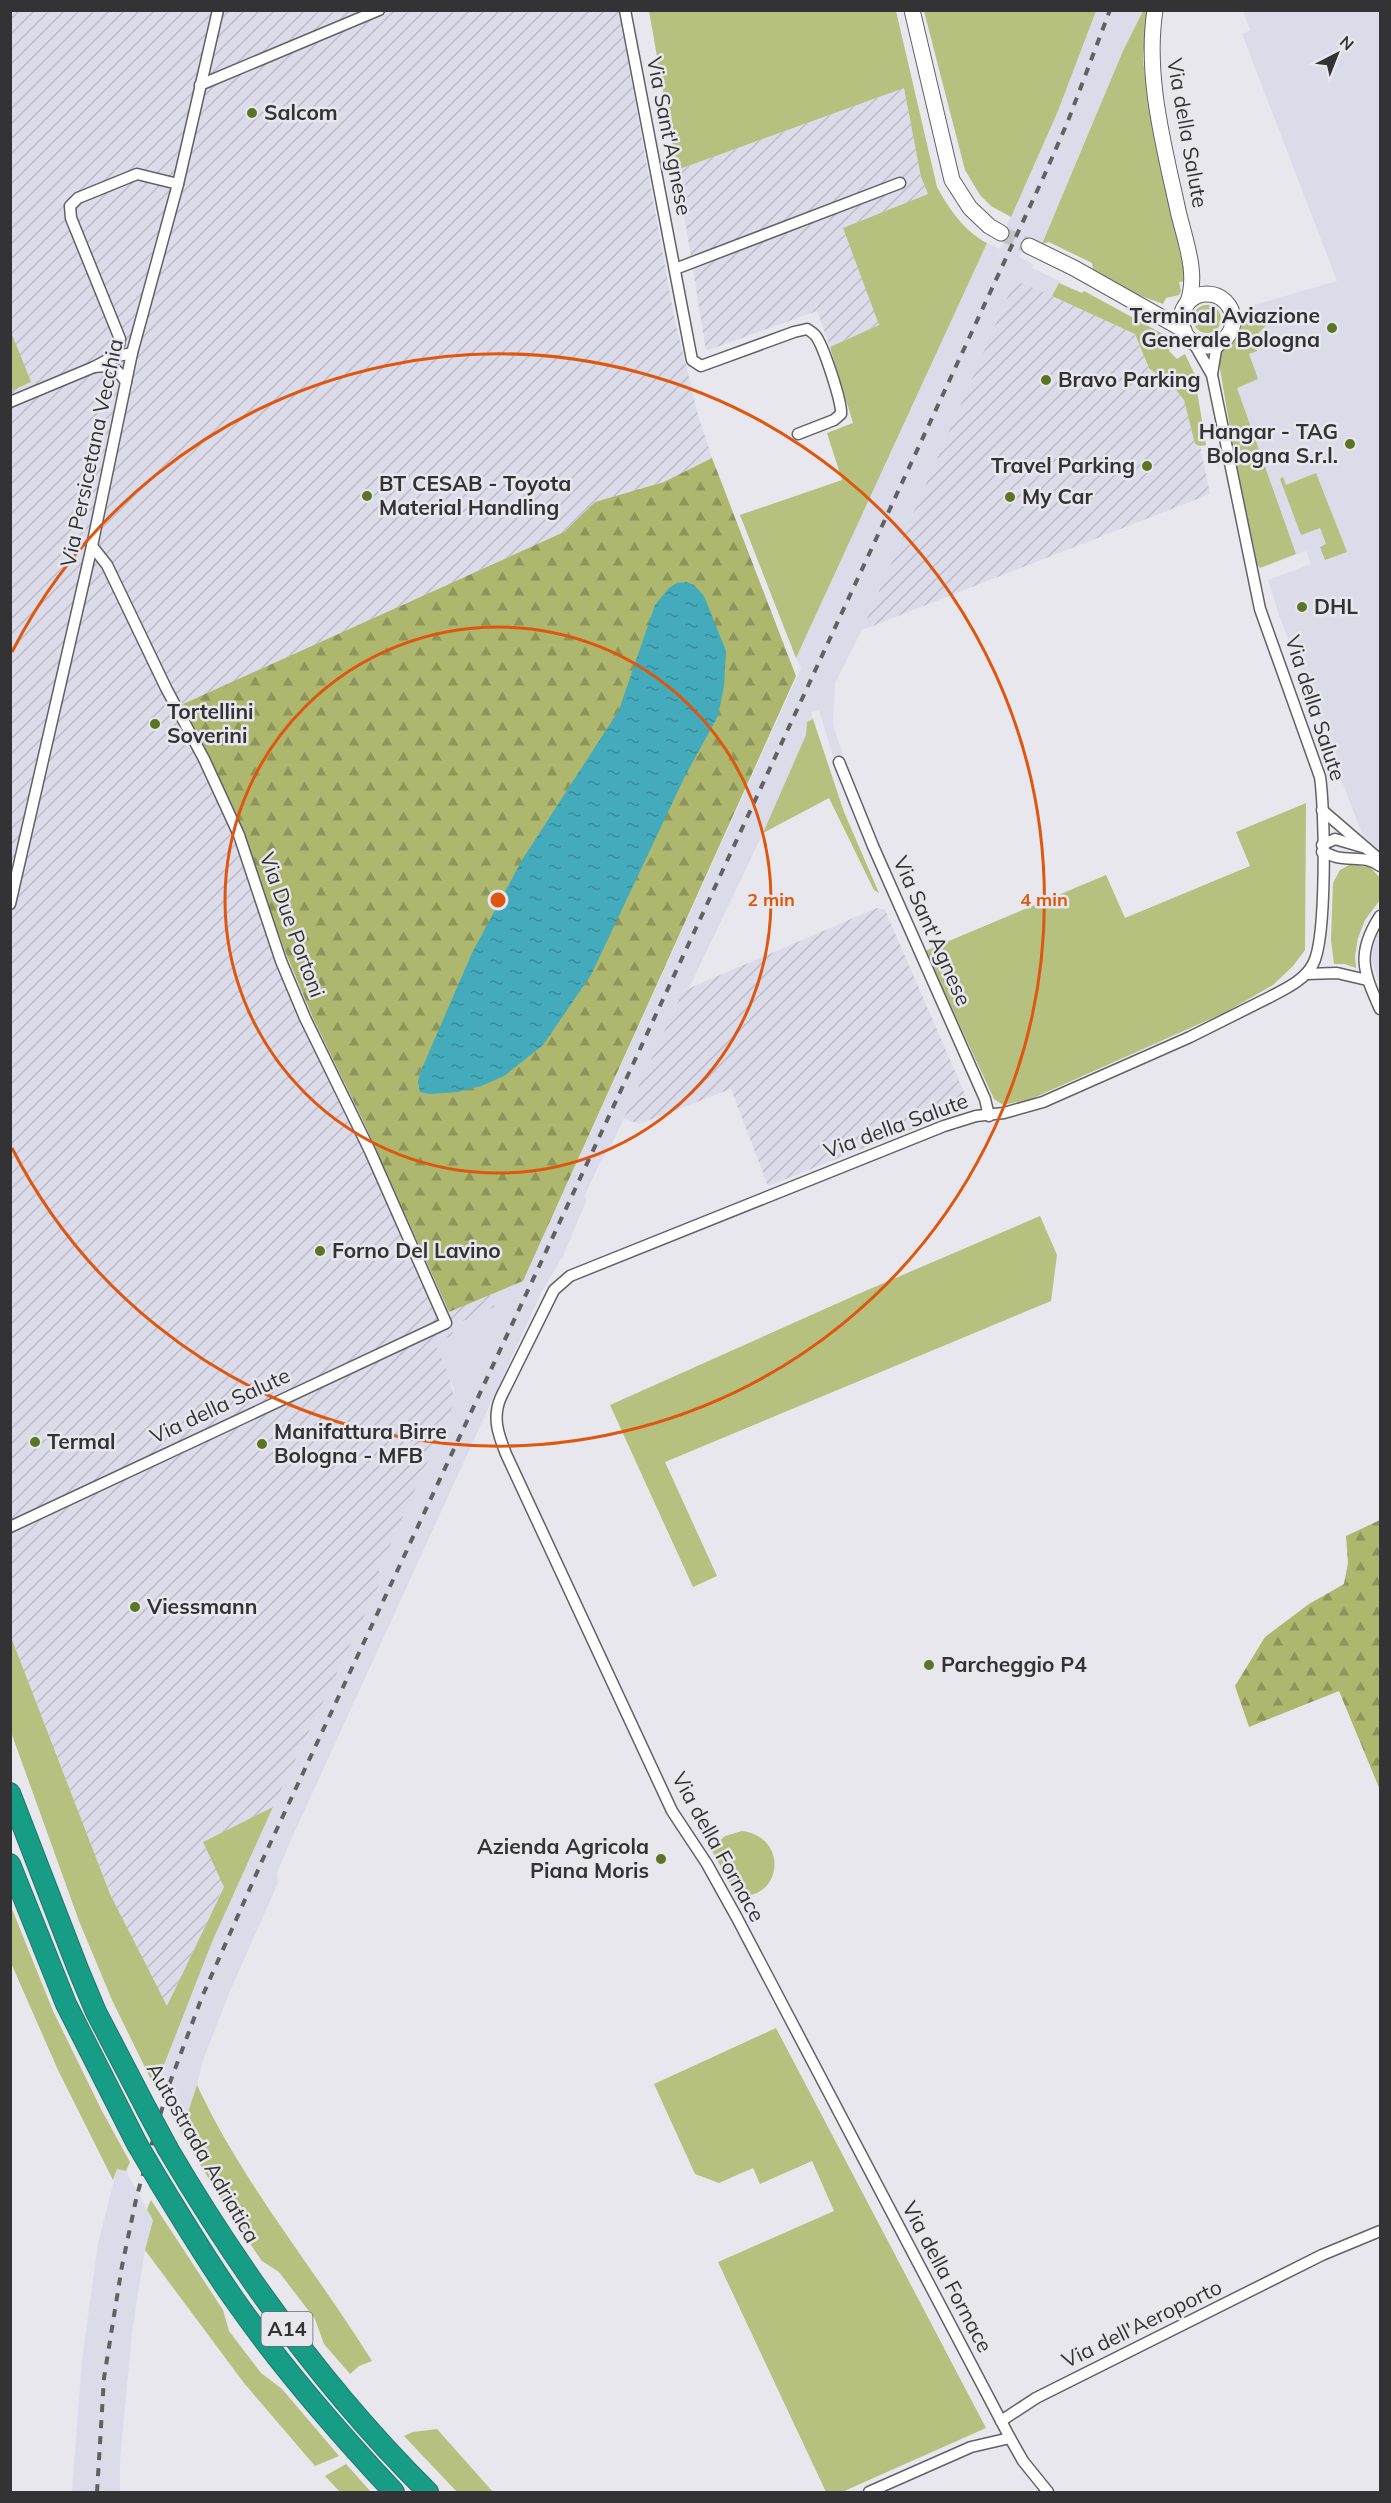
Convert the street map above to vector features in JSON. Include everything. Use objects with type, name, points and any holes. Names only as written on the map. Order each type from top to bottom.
[{"type":"highway","name":"Autostrada Adriatica","points":[[10,1793],[96,2012],[168,2149],[204,2209],[283,2325],[352,2410],[428,2493]]},
{"type":"highway","name":"A14","points":[[10,1864],[66,2004],[137,2144],[160,2183],[218,2276],[264,2339],[338,2431],[394,2493]]},
{"type":"street","name":"Via Persicetana Vecchia","points":[[10,904],[92,546],[132,353],[178,183],[218,10]]},
{"type":"street","points":[[200,85],[379,10]]},
{"type":"street","name":"Via Sant'Agnese","points":[[625,10],[690,352],[695,364],[701,366],[801,330],[807,329],[815,335],[840,403],[841,414],[834,420],[798,434]]},
{"type":"street","points":[[912,10],[945,159],[952,180],[970,208],[989,226],[1001,233]]},
{"type":"street","name":"Via della Salute","points":[[1155,10],[1152,43],[1153,84],[1176,205],[1190,262],[1191,294],[1185,308]]},
{"type":"street","points":[[113,357],[119,345],[118,334],[71,218],[70,206],[78,198],[137,174],[178,183]]},
{"type":"street","points":[[675,269],[900,183]]},
{"type":"street","points":[[1029,246],[1153,311],[1166,322],[1207,345],[1223,340],[1232,326],[1231,311],[1223,300],[1211,294],[1197,296],[1185,308],[1153,311]]},
{"type":"street","name":"Via della Salute","points":[[1190,262],[1211,294]]},
{"type":"street","points":[[1185,308],[1188,335]]},
{"type":"street","name":"Via della Salute","points":[[562,1281],[580,1271],[944,1126],[976,1116],[989,1116],[1043,1102],[1122,1068],[1270,997],[1306,974],[1312,966],[1319,948],[1322,789],[1316,761],[1260,609],[1252,580],[1212,375],[1188,335]]},
{"type":"street","name":"Via della Salute","points":[[1212,375],[1216,350],[1223,340]]},
{"type":"street","points":[[10,402],[94,368],[113,357],[132,353]]},
{"type":"street","points":[[94,368],[111,366],[118,370],[126,382]]},
{"type":"street","name":"Via Due Portoni","points":[[92,546],[107,565],[166,688],[204,759],[239,835],[281,961],[301,1008],[370,1151],[446,1323]]},
{"type":"street","name":"Via Sant'Agnese","points":[[839,762],[873,846],[984,1099],[989,1116]]},
{"type":"street","name":"Via della Salute","points":[[1322,810],[1380,860]]},
{"type":"street","name":"Via della Salute","points":[[1322,848],[1335,839],[1366,848]]},
{"type":"street","points":[[1322,848],[1337,858],[1362,858],[1374,861],[1380,866]]},
{"type":"street","points":[[1380,916],[1365,946],[1363,964],[1367,980],[1380,1009]]},
{"type":"street","points":[[1306,974],[1337,973],[1367,980]]},
{"type":"street","name":"Via della Fornace","points":[[562,1281],[546,1305],[498,1405],[496,1420],[499,1437],[672,1811],[703,1857],[728,1902],[1001,2421]]},
{"type":"street","name":"Via della Salute","points":[[10,1527],[446,1323]]},
{"type":"street","name":"Via dell'Aeroporto","points":[[1001,2421],[1047,2392],[1322,2255],[1380,2230]]},
{"type":"street","points":[[1001,2421],[1023,2461],[1048,2493]]},
{"type":"street","points":[[869,2493],[971,2447],[1010,2438]]},
{"type":"shaded area","points":[[17,10],[619,11],[675,321],[698,415],[712,458],[664,482],[595,502],[564,532],[183,704],[244,834],[283,946],[313,1018],[366,1127],[449,1312],[490,1294],[495,1307],[450,1327],[453,1335],[449,1376],[454,1397],[452,1408],[379,1570],[381,1581],[273,1807],[203,1842],[224,1886],[167,2007],[110,1894],[11,1637],[10,14]]},
{"type":"shaded area","points":[[1096,11],[1143,11],[1123,51],[1042,244],[1029,238],[1019,257],[1033,264],[1032,268],[1060,281],[1052,296],[1015,280],[862,630],[835,683],[833,725],[843,755],[834,759],[819,710],[811,712],[813,719],[807,722],[806,735],[763,833],[689,988],[683,991],[611,1146],[602,1158],[584,1197],[587,1199],[563,1256],[542,1291],[290,1842],[277,1873],[278,1883],[230,1991],[203,2060],[181,2133],[155,2088],[212,1942],[273,1807],[381,1581],[379,1570],[452,1408],[454,1388],[435,1343],[453,1335],[450,1327],[495,1307],[490,1294],[523,1281],[801,668],[796,658],[982,253],[987,243],[1000,249],[1009,229],[1006,227],[1058,111]]},
{"type":"shaded area","points":[[1243,11],[1380,11],[1380,851],[1362,834],[1279,615],[1268,580],[1311,564],[1306,551],[1266,566],[1227,355],[1255,320],[1251,306],[1337,281],[1242,34],[1250,30]]},
{"type":"shaded area","points":[[904,88],[921,177],[928,194],[843,228],[879,325],[830,347],[817,311],[706,351],[677,170]]},
{"type":"shaded area","points":[[1015,279],[1135,334],[1149,368],[1176,390],[1184,400],[1195,444],[1200,446],[1210,494],[862,630]]},
{"type":"shaded area","points":[[877,908],[885,910],[970,1106],[768,1186],[731,1089],[639,1124],[623,1118],[683,991]]},
{"type":"shaded area","points":[[1380,928],[1380,987],[1372,960],[1373,947]]},
{"type":"shaded area","points":[[117,2169],[126,2171],[153,2220],[145,2250],[132,2331],[120,2461],[120,2492],[72,2492],[82,2360],[98,2244]]},
{"type":"green space","points":[[649,11],[896,11],[937,187],[958,219],[987,243],[796,658],[740,515],[842,480],[827,433],[853,423],[830,347],[879,325],[843,228],[928,194],[921,177],[904,88],[677,170]]},
{"type":"green space","points":[[924,11],[1096,11],[1058,111],[1011,217],[991,206],[980,195],[965,170]]},
{"type":"green space","points":[[1143,11],[1147,11],[1143,59],[1148,105],[1186,281],[1179,282],[1181,291],[1179,295],[1166,298],[1163,304],[1133,293],[1093,269],[1092,263],[1049,242],[1042,244],[1123,51]]},
{"type":"green space","points":[[1059,283],[1082,293],[1084,291],[1174,340],[1169,351],[1177,359],[1185,354],[1194,373],[1206,445],[1195,444],[1184,400],[1176,390],[1149,368],[1135,334],[1052,296]]},
{"type":"green space","points":[[1207,305],[1217,309],[1221,319],[1217,329],[1207,333],[1197,329],[1193,319],[1197,309]]},
{"type":"green space","points":[[1275,311],[1278,319],[1260,331],[1256,340],[1257,351],[1249,354],[1258,379],[1237,388],[1296,554],[1260,568],[1257,564],[1233,446],[1218,357],[1239,322]]},
{"type":"green space","points":[[11,332],[31,382],[10,391]]},
{"type":"green space","points":[[712,458],[796,676],[523,1281],[449,1312],[366,1127],[313,1018],[283,946],[244,834],[183,704],[564,532],[595,502],[664,482]]},
{"type":"green space","points":[[1316,473],[1347,552],[1325,560],[1320,547],[1326,544],[1320,528],[1301,535],[1280,479],[1283,477],[1286,485]]},
{"type":"green space","points":[[813,719],[844,812],[879,893],[874,890],[829,798],[763,833],[806,735],[807,722]]},
{"type":"green space","points":[[1306,803],[1305,950],[1293,966],[1273,985],[1226,1012],[1031,1099],[1003,1105],[994,1099],[925,951],[1106,875],[1125,918],[1250,866],[1236,832]]},
{"type":"green space","points":[[1351,864],[1370,867],[1380,878],[1380,900],[1365,920],[1358,938],[1356,968],[1345,964],[1334,964],[1331,940],[1333,883],[1340,870]]},
{"type":"green space","points":[[1040,1216],[1057,1255],[1051,1301],[665,1462],[717,1576],[693,1587],[610,1405]]},
{"type":"green space","points":[[1380,1520],[1380,1790],[1339,1691],[1249,1727],[1235,1686],[1265,1637],[1309,1604],[1344,1584],[1348,1563],[1346,1536]]},
{"type":"green space","points":[[11,1637],[110,1894],[167,2006],[224,1887],[203,1842],[273,1807],[212,1942],[155,2088],[112,2000],[79,1921],[11,1732]]},
{"type":"green space","points":[[742,1831],[757,1836],[768,1844],[773,1855],[774,1867],[771,1879],[764,1888],[752,1895],[737,1896],[711,1849],[725,1836]]},
{"type":"green space","points":[[10,1904],[53,2011],[130,2162],[126,2171],[117,2169],[113,2180],[58,2070],[11,1963]]},
{"type":"green space","points":[[776,2028],[986,2428],[842,2492],[826,2492],[718,2262],[834,2211],[812,2161],[760,2184],[753,2168],[719,2183],[695,2174],[654,2084]]},
{"type":"green space","points":[[197,2085],[215,2121],[257,2191],[372,2361],[359,2366],[350,2374],[324,2344],[315,2319],[279,2272],[262,2261],[235,2222],[181,2133]]},
{"type":"green space","points":[[151,2200],[223,2310],[229,2331],[261,2373],[282,2389],[339,2456],[315,2466],[244,2383],[145,2250],[153,2220],[147,2209]]},
{"type":"green space","points":[[437,2429],[493,2492],[457,2492],[404,2436],[413,2432]]},
{"type":"green space","points":[[346,2464],[371,2492],[340,2492],[325,2476]]},
{"type":"water","points":[[686,582],[694,585],[704,596],[726,651],[724,686],[718,716],[685,776],[591,975],[543,1045],[504,1076],[481,1086],[457,1092],[430,1094],[420,1092],[418,1082],[420,1073],[472,953],[522,860],[619,710],[655,605],[669,588],[677,583]]},
{"type":"tunnel","points":[[1001,233],[1029,246]]},
{"type":"railway","points":[[97,2492],[104,2378],[122,2266],[137,2195],[169,2085],[202,1997],[262,1861],[1044,176],[1068,121],[1110,10]]},
{"type":"place","name":"Salcom","points":[[252,113]]},
{"type":"place","name":"Terminal Aviazione Generale Bologna","points":[[1332,328]]},
{"type":"place","name":"Bravo Parking","points":[[1046,380]]},
{"type":"place","name":"Hangar - TAG Bologna S.r.l.","points":[[1350,444]]},
{"type":"place","name":"Travel Parking","points":[[1147,466]]},
{"type":"place","name":"BT CESAB - Toyota Material Handling","points":[[367,496]]},
{"type":"place","name":"My Car","points":[[1010,497]]},
{"type":"place","name":"DHL","points":[[1302,607]]},
{"type":"place","name":"Tortellini Soverini","points":[[155,724]]},
{"type":"place","name":"Forno Del Lavino","points":[[320,1251]]},
{"type":"place","name":"Termal","points":[[35,1442]]},
{"type":"place","name":"Manifattura Birre Bologna - MFB","points":[[262,1444]]},
{"type":"place","name":"Viessmann","points":[[135,1607]]},
{"type":"place","name":"Parcheggio P4","points":[[929,1665]]},
{"type":"place","name":"Azienda Agricola Piana Moris","points":[[661,1859]]}]
